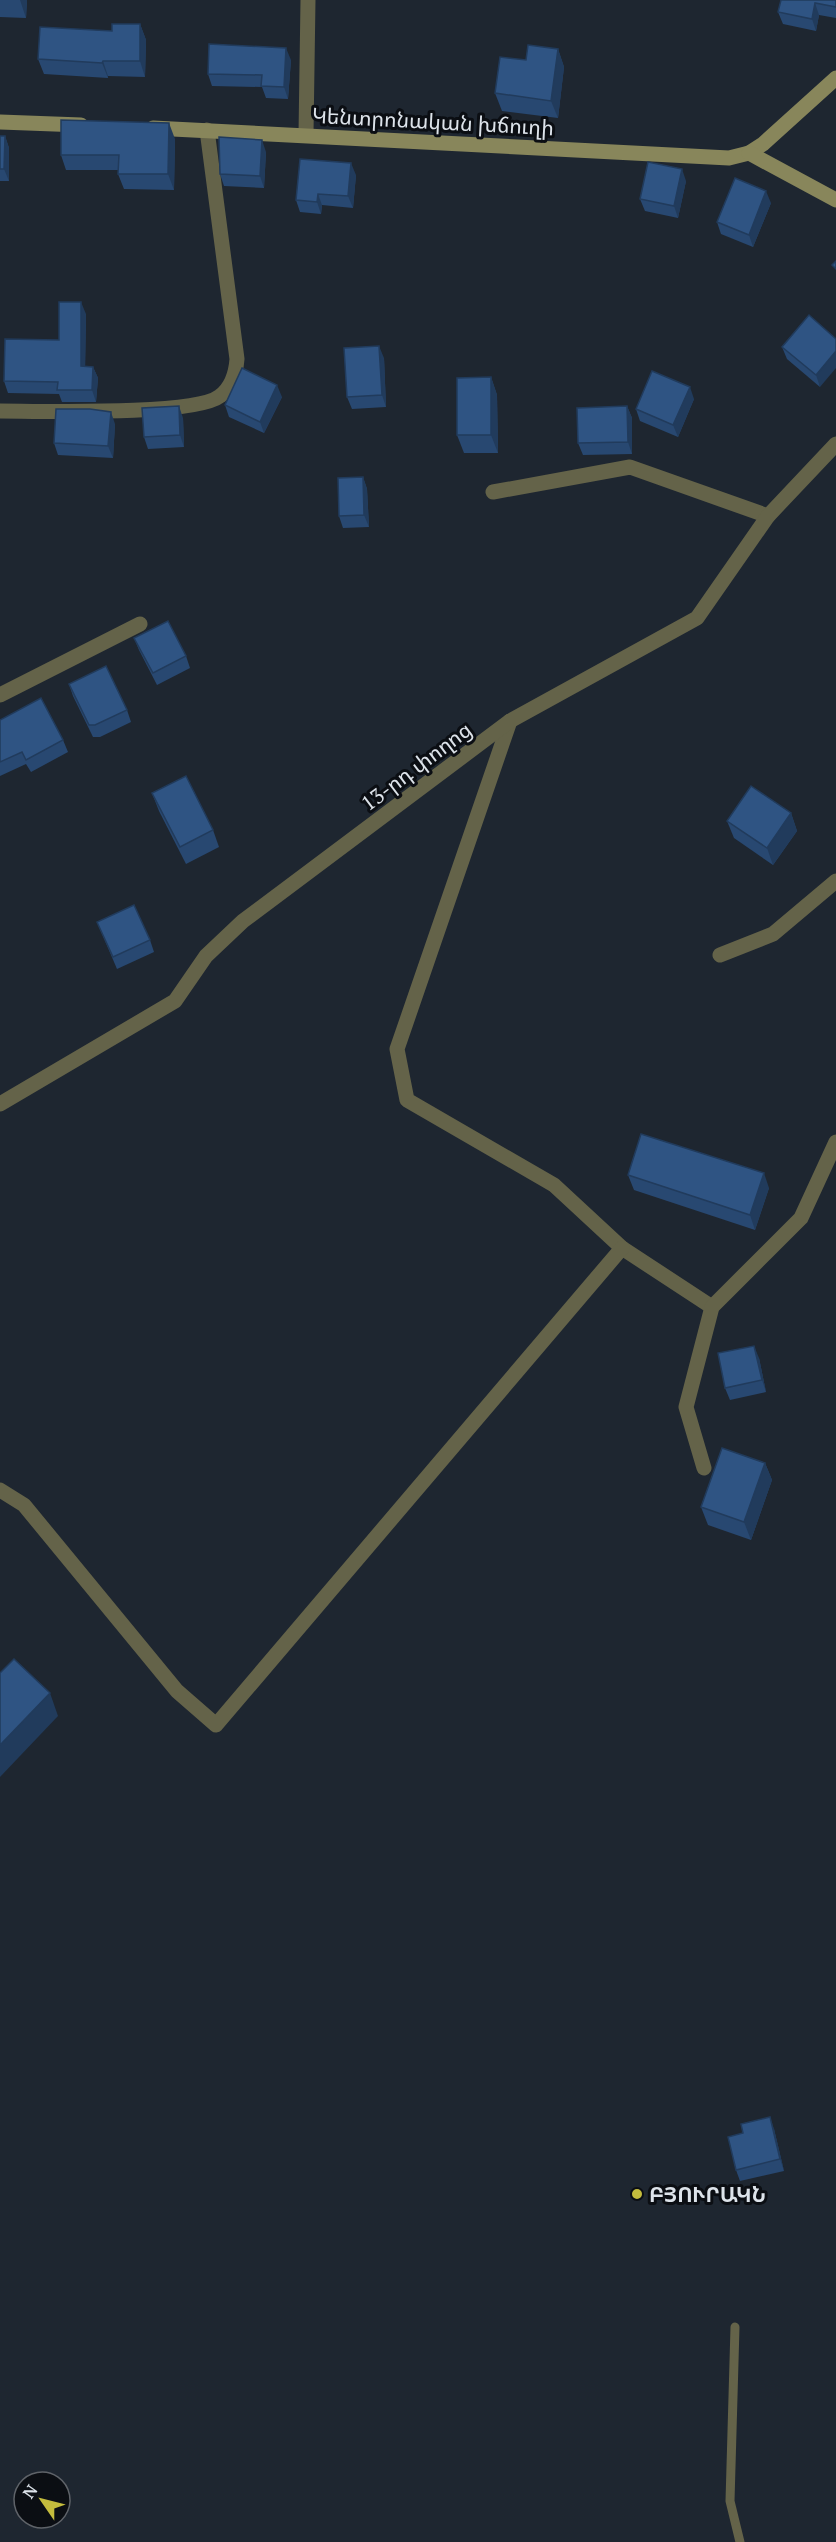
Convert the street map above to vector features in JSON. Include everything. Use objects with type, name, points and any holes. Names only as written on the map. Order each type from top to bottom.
[{"type":"main road","name":"Կենտրոնական խճուղի","points":[[141,128],[306,134],[729,158],[749,153],[763,144],[836,78]]},
{"type":"main road","points":[[0,122],[94,126]]},
{"type":"main road","points":[[749,153],[836,200]]},
{"type":"street","points":[[306,134],[308,0]]},
{"type":"street","points":[[0,411],[110,411],[203,404],[222,395],[236,373],[237,359],[207,130]]},
{"type":"street","name":"13-րդ փողոց","points":[[0,1104],[175,1001],[206,956],[243,921],[510,722],[697,618],[768,516],[836,444]]},
{"type":"street","points":[[493,492],[630,467],[768,516]]},
{"type":"street","points":[[0,695],[140,624]]},
{"type":"street","points":[[510,722],[398,1049],[407,1100],[554,1185],[622,1248],[712,1307]]},
{"type":"street","points":[[720,955],[773,934],[836,881]]},
{"type":"street","points":[[704,1468],[686,1407],[712,1307],[801,1218],[836,1142]]},
{"type":"street","points":[[0,1490],[24,1505],[177,1691],[216,1725],[622,1248]]},
{"type":"lane","points":[[735,2327],[730,2501],[740,2542]]},
{"type":"building","points":[[781,0],[836,0],[836,7],[815,3],[812,19],[778,12]]},
{"type":"building","points":[[112,24],[140,24],[140,61],[103,61],[102,63],[38,59],[40,27],[112,31]]},
{"type":"building","points":[[209,44],[286,48],[284,87],[261,86],[262,75],[208,74]]},
{"type":"building","points":[[528,45],[558,49],[551,101],[495,93],[500,57],[526,60]]},
{"type":"building","points":[[61,120],[169,123],[168,174],[118,174],[119,155],[61,155]]},
{"type":"building","points":[[0,136],[5,136],[4,169],[0,169]]},
{"type":"building","points":[[219,137],[262,140],[260,176],[220,174]]},
{"type":"building","points":[[300,159],[351,163],[348,196],[318,194],[317,202],[296,200]]},
{"type":"building","points":[[648,162],[682,169],[674,206],[640,199]]},
{"type":"building","points":[[735,178],[766,191],[749,235],[717,222]]},
{"type":"building","points":[[59,302],[81,302],[81,366],[93,367],[92,390],[57,390],[58,382],[4,381],[5,339],[59,340]]},
{"type":"building","points":[[809,315],[836,339],[836,351],[816,375],[782,347]]},
{"type":"building","points":[[379,346],[382,395],[347,397],[344,348]]},
{"type":"building","points":[[242,368],[277,385],[260,422],[225,405]]},
{"type":"building","points":[[652,371],[690,387],[673,425],[636,409]]},
{"type":"building","points":[[491,377],[491,435],[457,435],[457,378]]},
{"type":"building","points":[[179,406],[180,435],[144,437],[142,408]]},
{"type":"building","points":[[627,406],[628,442],[578,443],[577,408]]},
{"type":"building","points":[[56,409],[90,409],[111,412],[108,446],[54,443]]},
{"type":"building","points":[[363,477],[364,515],[339,516],[338,478]]},
{"type":"building","points":[[168,621],[186,656],[153,673],[134,638]]},
{"type":"building","points":[[106,666],[127,710],[95,725],[89,725],[69,684]]},
{"type":"building","points":[[41,698],[63,740],[26,760],[22,752],[0,762],[0,720]]},
{"type":"building","points":[[186,776],[213,830],[180,847],[152,793]]},
{"type":"building","points":[[751,786],[791,813],[767,848],[727,821]]},
{"type":"building","points":[[134,905],[150,940],[113,957],[97,922]]},
{"type":"building","points":[[641,1134],[764,1173],[750,1215],[628,1175]]},
{"type":"building","points":[[754,1346],[762,1380],[725,1388],[718,1353]]},
{"type":"building","points":[[722,1448],[765,1463],[744,1522],[701,1507]]},
{"type":"building","points":[[14,1659],[50,1693],[0,1745],[0,1673]]},
{"type":"building","points":[[770,2117],[780,2159],[736,2170],[728,2137],[743,2133],[741,2124]]},
{"type":"place","name":"ԲՅՈՒՐԱԿՆ","points":[[637,2194]]}]
